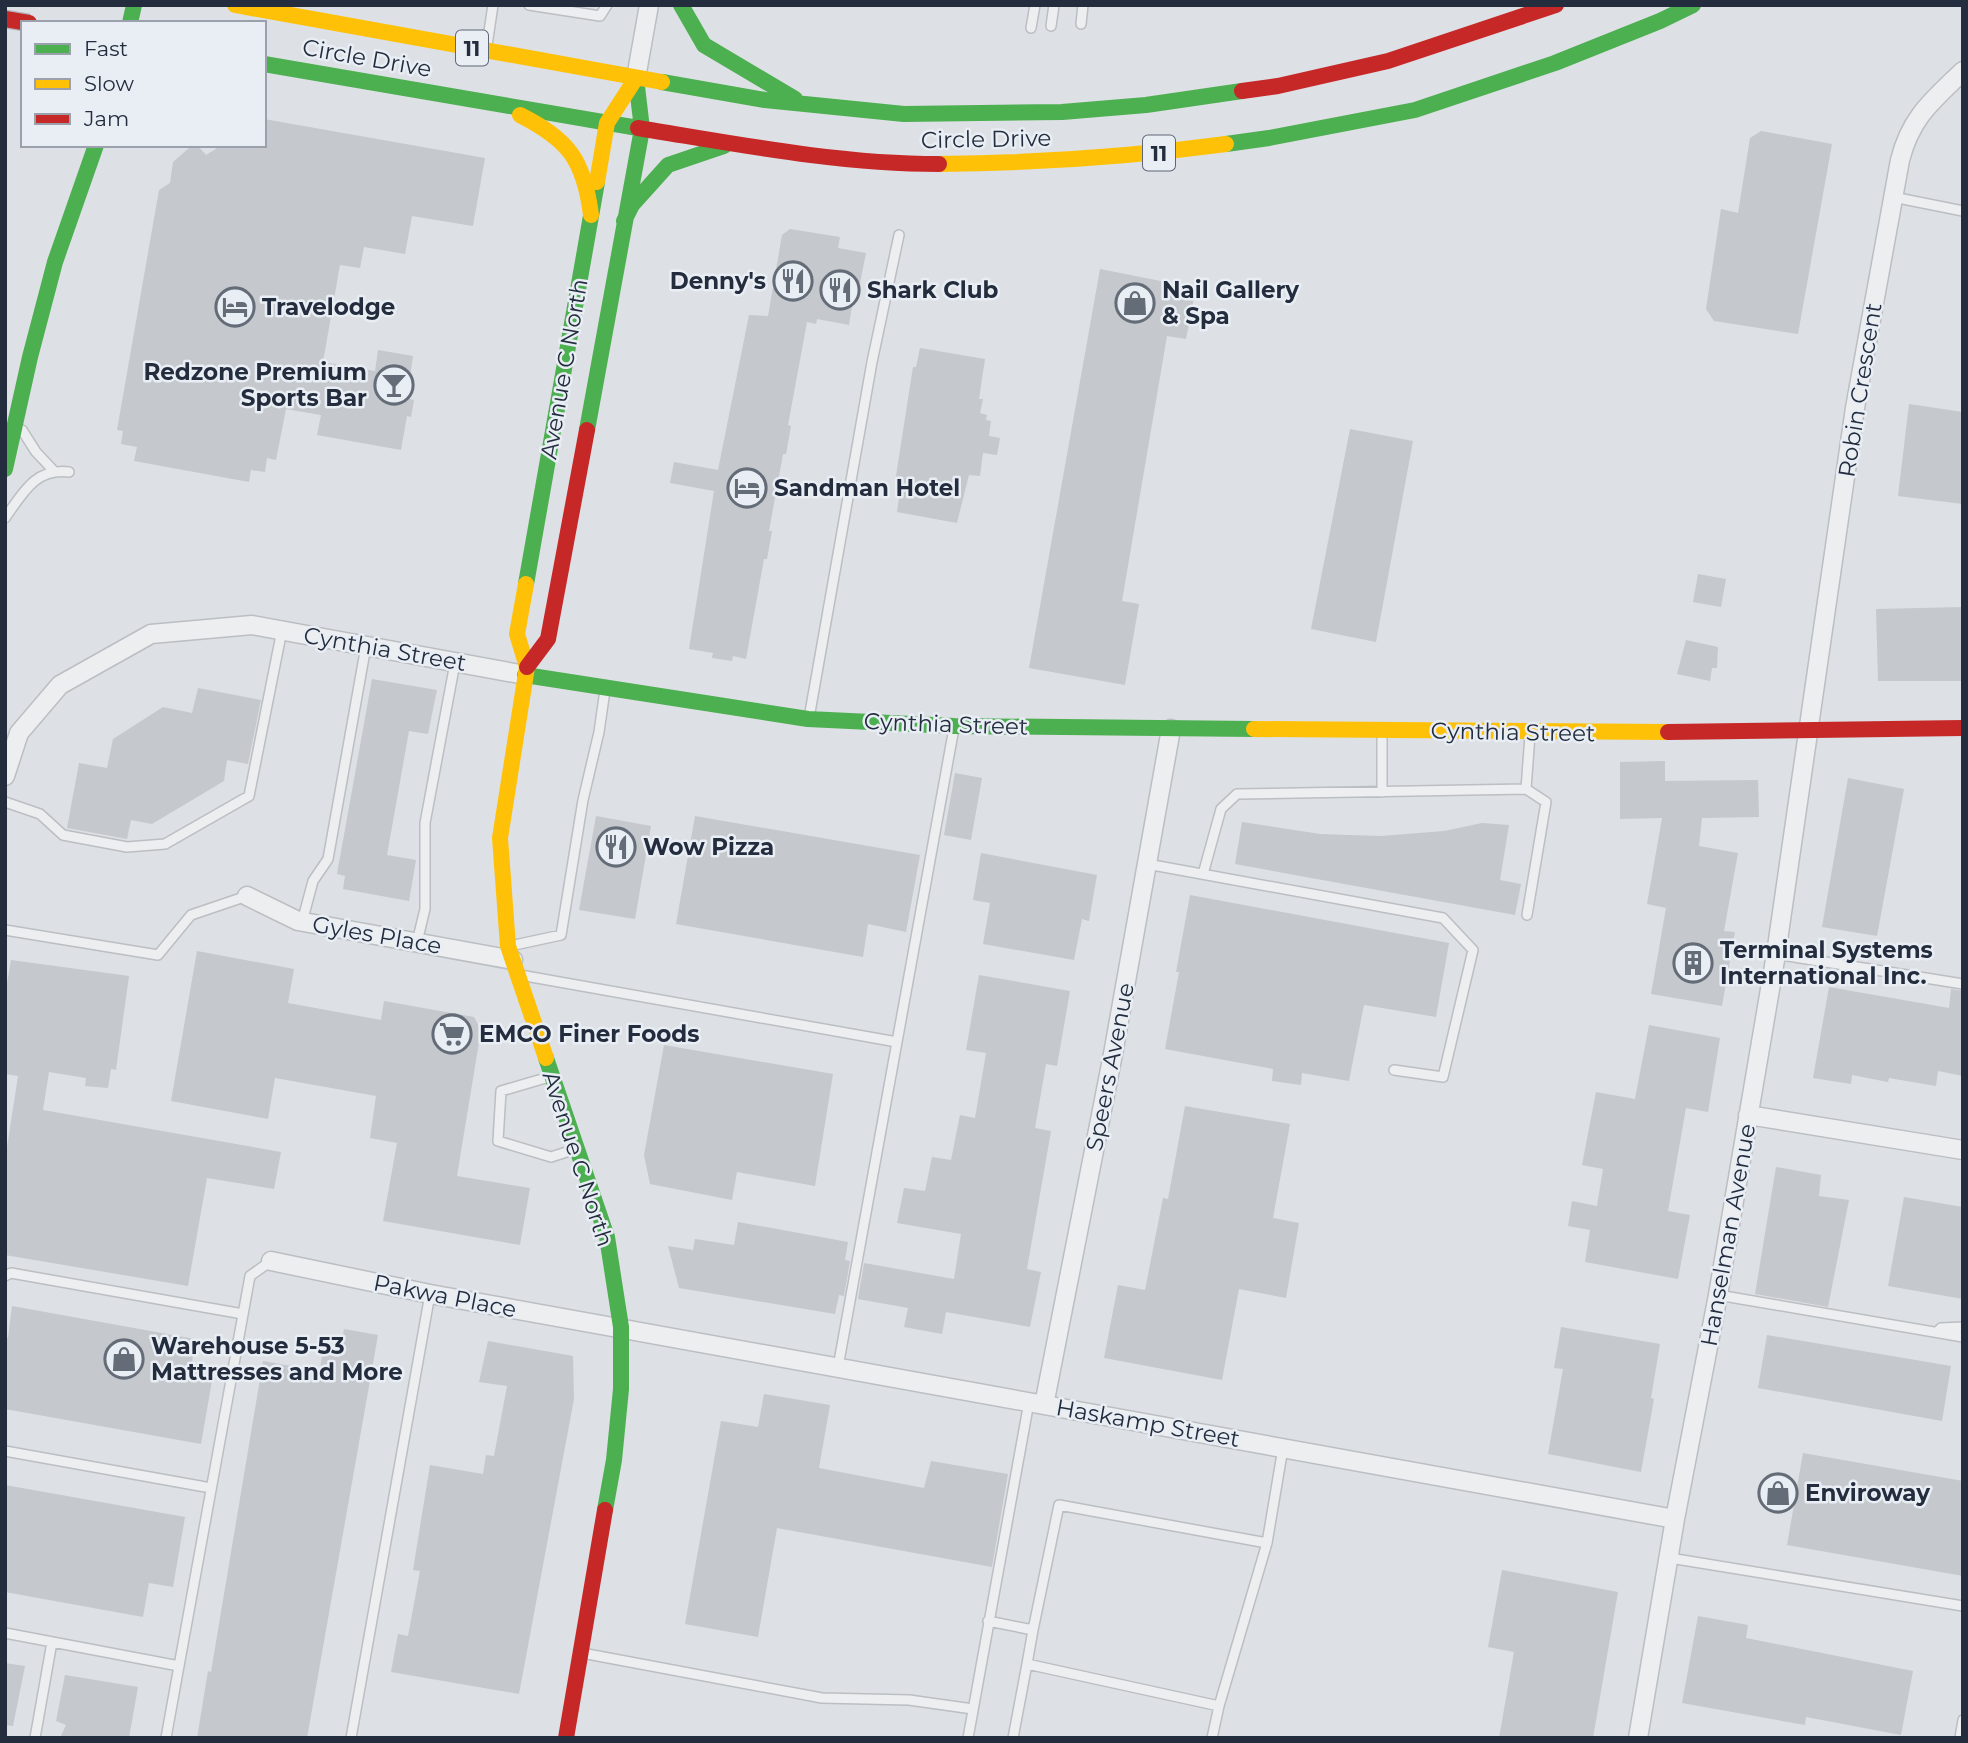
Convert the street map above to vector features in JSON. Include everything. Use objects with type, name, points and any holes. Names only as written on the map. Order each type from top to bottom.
[{"type":"main road","points":[[5,31],[9,5]]},
{"type":"main road","name":"Circle Drive","points":[[235,5],[309,18],[339,14],[486,50],[806,106],[904,114],[1062,112],[1146,105],[1278,86],[1375,64],[1437,46],[1556,5]]},
{"type":"main road","points":[[276,5],[309,18]]},
{"type":"main road","points":[[681,5],[704,46],[806,106]]},
{"type":"main road","name":"Circle Drive","points":[[266,64],[731,144],[900,164],[1018,163],[1142,155],[1269,138],[1415,110],[1603,44],[1693,5]]},
{"type":"main road","points":[[1437,46],[1479,13]]},
{"type":"main road","name":"Avenue C North","points":[[566,1738],[614,1460],[621,1389],[621,1328],[607,1237],[513,960],[499,838],[526,671],[517,635],[607,124],[636,78]]},
{"type":"main road","name":"Avenue C North","points":[[526,671],[548,639],[642,129],[636,78]]},
{"type":"main road","points":[[492,102],[548,130],[578,157],[588,186],[591,215]]},
{"type":"main road","points":[[624,221],[632,205],[668,165],[731,144]]},
{"type":"main road","points":[[5,469],[55,262],[95,147]]},
{"type":"main road","name":"Cynthia Street","points":[[526,671],[605,688],[808,719],[954,726],[1530,732],[1963,728]]},
{"type":"street","name":"Avenue C North","points":[[636,78],[649,5]]},
{"type":"street","name":"Robin Crescent","points":[[1808,731],[1855,408],[1905,142],[1924,109],[1961,74]]},
{"type":"street","points":[[543,486],[575,491]]},
{"type":"street","name":"Cynthia Street","points":[[5,776],[19,733],[61,685],[151,634],[252,625],[455,663],[526,671]]},
{"type":"street","name":"Speers Avenue","points":[[1037,1403],[1147,864],[1171,729]]},
{"type":"street","name":"Hanselman Avenue","points":[[1638,1738],[1776,954],[1808,731]]},
{"type":"street","name":"Gyles Place","points":[[247,896],[302,922],[513,960]]},
{"type":"street","points":[[1748,1115],[1963,1150]]},
{"type":"street","name":"Pakwa Place","points":[[271,1261],[430,1294],[621,1328]]},
{"type":"street","name":"Haskamp Street","points":[[621,1328],[1675,1519]]},
{"type":"lane","points":[[486,50],[494,5]]},
{"type":"lane","points":[[529,5],[600,16],[607,5]]},
{"type":"lane","points":[[1031,28],[1035,5]]},
{"type":"lane","points":[[1051,26],[1054,5]]},
{"type":"lane","points":[[1081,24],[1083,5]]},
{"type":"lane","points":[[1893,197],[1963,211]]},
{"type":"lane","points":[[808,719],[872,362],[899,235]]},
{"type":"lane","points":[[15,419],[36,452],[53,470]]},
{"type":"lane","points":[[5,518],[33,482],[53,470],[69,472]]},
{"type":"lane","points":[[5,802],[40,814],[63,835],[127,847],[165,844],[249,796],[282,631]]},
{"type":"lane","points":[[302,922],[313,881],[328,859],[366,646]]},
{"type":"lane","points":[[416,942],[425,909],[425,823],[455,663]]},
{"type":"lane","points":[[513,960],[561,935],[605,688]]},
{"type":"lane","points":[[838,1367],[954,726]]},
{"type":"lane","points":[[1382,731],[1382,792]]},
{"type":"lane","points":[[1526,789],[1530,732]]},
{"type":"lane","points":[[1203,874],[1221,809],[1237,794],[1526,789],[1546,802],[1527,915]]},
{"type":"lane","points":[[1147,864],[1443,918],[1473,950],[1443,1077],[1394,1070]]},
{"type":"lane","points":[[5,930],[158,955],[191,915],[247,896]]},
{"type":"lane","points":[[1776,954],[1963,984]]},
{"type":"lane","points":[[513,960],[897,1042]]},
{"type":"lane","points":[[552,1076],[501,1091],[498,1141],[551,1157],[578,1148]]},
{"type":"lane","points":[[166,1738],[250,1276],[271,1261]]},
{"type":"lane","points":[[5,1276],[11,1273],[243,1314]]},
{"type":"lane","points":[[351,1738],[430,1294]]},
{"type":"lane","points":[[1718,1295],[1963,1337]]},
{"type":"lane","points":[[1936,1333],[1941,1328],[1963,1327]]},
{"type":"lane","points":[[968,1738],[988,1621],[1037,1403]]},
{"type":"lane","points":[[1212,1738],[1267,1543],[1283,1448]]},
{"type":"lane","points":[[5,1451],[211,1488]]},
{"type":"lane","points":[[1013,1738],[1059,1505],[1267,1543]]},
{"type":"lane","points":[[1670,1558],[1963,1606]]},
{"type":"lane","points":[[988,1621],[1033,1630]]},
{"type":"lane","points":[[5,1633],[179,1666]]},
{"type":"lane","points":[[35,1738],[52,1642]]},
{"type":"lane","points":[[581,1653],[822,1698],[909,1700],[973,1709]]},
{"type":"lane","points":[[1027,1664],[1219,1706]]},
{"type":"lane","points":[[1960,1738],[1963,1720]]},
{"type":"building","name":"Travelodge","points":[[266,119],[485,158],[473,226],[412,216],[405,254],[364,247],[360,268],[340,265],[323,362],[375,371],[378,350],[413,356],[410,377],[414,378],[410,399],[414,400],[411,417],[407,416],[401,450],[317,435],[321,415],[286,409],[276,460],[267,458],[265,472],[251,470],[249,482],[134,461],[137,447],[121,444],[123,431],[117,430],[159,190],[170,183],[173,162],[189,148],[199,147],[206,155],[219,147],[266,147]]},
{"type":"building","points":[[1761,131],[1832,144],[1798,334],[1714,321],[1706,309],[1721,209],[1738,213],[1750,138]]},
{"type":"building","name":"Sandman Hotel","points":[[790,229],[840,237],[838,248],[866,253],[860,283],[858,288],[855,287],[849,325],[817,319],[816,324],[807,322],[788,425],[791,426],[786,454],[783,454],[769,531],[772,531],[767,559],[764,559],[746,659],[733,656],[732,661],[712,658],[713,653],[689,649],[714,491],[670,483],[674,462],[718,470],[749,315],[768,316],[782,235]]},
{"type":"building","points":[[1100,269],[1196,288],[1186,339],[1167,336],[1122,601],[1139,604],[1125,685],[1029,668]]},
{"type":"building","points":[[920,348],[985,359],[979,399],[983,399],[980,413],[987,415],[986,420],[991,421],[989,436],[1000,438],[997,455],[983,453],[980,476],[969,475],[957,523],[897,512],[900,490],[895,482],[913,367],[916,367]]},
{"type":"building","points":[[1909,404],[1963,412],[1963,504],[1898,496]]},
{"type":"building","points":[[1350,429],[1413,441],[1376,642],[1311,629]]},
{"type":"building","points":[[1698,574],[1726,579],[1721,607],[1693,602]]},
{"type":"building","points":[[1963,607],[1963,681],[1878,681],[1876,609]]},
{"type":"building","points":[[1686,640],[1718,647],[1717,668],[1712,668],[1710,681],[1677,674]]},
{"type":"building","points":[[372,679],[437,690],[428,734],[409,731],[387,855],[416,860],[409,901],[343,889],[345,876],[337,874]]},
{"type":"building","points":[[198,688],[261,700],[248,764],[227,760],[224,781],[152,824],[131,820],[127,839],[67,828],[79,763],[107,768],[113,739],[163,707],[192,713]]},
{"type":"building","points":[[1665,761],[1665,781],[1758,780],[1759,817],[1702,818],[1699,846],[1738,853],[1724,931],[1735,932],[1722,1006],[1651,994],[1666,908],[1647,904],[1662,818],[1620,819],[1620,762]]},
{"type":"building","points":[[955,773],[982,778],[971,840],[944,835]]},
{"type":"building","points":[[1848,778],[1904,789],[1877,936],[1822,927]]},
{"type":"building","points":[[596,816],[651,826],[635,919],[579,910]]},
{"type":"building","points":[[695,816],[920,855],[906,932],[868,924],[863,957],[676,924]]},
{"type":"building","points":[[1242,822],[1320,834],[1381,836],[1444,831],[1482,823],[1509,825],[1500,880],[1521,884],[1515,915],[1235,864]]},
{"type":"building","points":[[981,853],[1097,875],[1089,921],[1082,919],[1074,960],[983,944],[990,903],[973,900]]},
{"type":"building","points":[[1190,895],[1449,943],[1436,1017],[1364,1005],[1349,1081],[1302,1073],[1301,1085],[1272,1081],[1273,1069],[1165,1049]]},
{"type":"building","points":[[197,951],[294,969],[288,1003],[381,1020],[384,1001],[474,1017],[481,1030],[457,1176],[530,1188],[520,1245],[383,1221],[397,1143],[370,1138],[376,1096],[275,1078],[268,1119],[171,1101]]},
{"type":"building","points":[[11,960],[129,976],[116,1070],[111,1069],[108,1088],[85,1086],[86,1078],[49,1072],[43,1110],[281,1152],[274,1189],[207,1178],[188,1286],[5,1255],[5,1160],[18,1076],[5,1074],[5,995]]},
{"type":"building","points":[[979,975],[1070,991],[1057,1066],[1046,1064],[1035,1128],[1051,1131],[1027,1269],[1041,1272],[1030,1327],[946,1312],[942,1334],[904,1327],[908,1308],[858,1299],[864,1263],[954,1279],[961,1234],[897,1223],[904,1188],[925,1191],[932,1157],[951,1160],[960,1115],[975,1118],[986,1053],[966,1050]]},
{"type":"building","points":[[1829,987],[1949,1008],[1951,989],[1963,991],[1963,1076],[1938,1071],[1936,1086],[1889,1078],[1888,1082],[1852,1075],[1851,1084],[1813,1078]]},
{"type":"building","points":[[1649,1025],[1720,1038],[1708,1112],[1686,1108],[1668,1211],[1690,1215],[1678,1279],[1585,1262],[1590,1230],[1568,1226],[1572,1201],[1597,1206],[1603,1169],[1582,1165],[1596,1092],[1635,1099]]},
{"type":"building","points":[[664,1045],[833,1074],[815,1186],[737,1172],[732,1200],[650,1184],[644,1155]]},
{"type":"building","points":[[1185,1106],[1290,1124],[1273,1218],[1299,1223],[1286,1298],[1239,1289],[1222,1380],[1104,1358],[1118,1285],[1145,1290],[1163,1198],[1168,1199]]},
{"type":"building","points":[[1776,1167],[1821,1175],[1819,1196],[1849,1200],[1828,1307],[1755,1294]]},
{"type":"building","points":[[1904,1197],[1963,1207],[1963,1299],[1888,1286]]},
{"type":"building","points":[[738,1222],[848,1242],[845,1260],[850,1261],[844,1296],[839,1295],[835,1314],[679,1288],[668,1246],[693,1250],[695,1239],[734,1245]]},
{"type":"building","points":[[12,1306],[195,1339],[191,1371],[213,1375],[201,1444],[5,1409],[5,1337],[8,1338]]},
{"type":"building","points":[[1561,1327],[1660,1344],[1651,1398],[1654,1399],[1641,1472],[1548,1454],[1563,1369],[1554,1368]]},
{"type":"building","points":[[344,1329],[378,1335],[307,1738],[197,1738],[208,1671],[211,1672],[263,1361],[320,1371],[322,1354],[339,1357]]},
{"type":"building","points":[[1767,1335],[1951,1366],[1942,1421],[1758,1388]]},
{"type":"building","points":[[488,1341],[573,1356],[574,1399],[519,1694],[391,1672],[398,1634],[408,1636],[420,1571],[413,1570],[430,1465],[483,1474],[486,1455],[494,1456],[507,1386],[479,1382]]},
{"type":"building","points":[[764,1394],[830,1405],[819,1468],[924,1488],[931,1461],[1008,1474],[992,1567],[777,1528],[758,1637],[685,1624],[721,1421],[758,1427]]},
{"type":"building","points":[[1803,1453],[1963,1481],[1963,1576],[1787,1545]]},
{"type":"building","points":[[5,1485],[185,1517],[173,1587],[149,1583],[143,1617],[5,1592]]},
{"type":"building","points":[[1502,1570],[1618,1592],[1593,1738],[1499,1738],[1514,1652],[1488,1647]]},
{"type":"building","points":[[1698,1616],[1748,1625],[1746,1638],[1913,1671],[1901,1735],[1806,1717],[1805,1725],[1682,1703]]},
{"type":"building","points":[[5,1663],[25,1666],[13,1726],[5,1725]]},
{"type":"building","points":[[65,1675],[138,1687],[129,1738],[60,1738],[66,1725],[56,1721]]},
{"type":"traffic: fast","points":[[130,21],[134,5]]},
{"type":"traffic: fast","points":[[681,5],[704,45],[795,99]]},
{"type":"traffic: fast","points":[[1226,144],[1415,110],[1555,63],[1693,5]]},
{"type":"traffic: fast","points":[[266,64],[638,128]]},
{"type":"traffic: fast","points":[[587,430],[642,129],[636,78]]},
{"type":"traffic: fast","points":[[662,82],[765,100],[904,114],[1062,112],[1146,105],[1242,91]]},
{"type":"traffic: fast","points":[[624,221],[632,205],[668,165],[724,146]]},
{"type":"traffic: fast","points":[[5,469],[55,262],[95,147]]},
{"type":"traffic: fast","points":[[526,584],[597,182]]},
{"type":"traffic: fast","points":[[525,675],[808,719],[954,726],[1254,729]]},
{"type":"traffic: fast","points":[[546,1058],[607,1237],[621,1327],[621,1389],[614,1460],[605,1510]]},
{"type":"traffic: slow","points":[[235,5],[662,82]]},
{"type":"traffic: slow","points":[[597,182],[607,123],[636,78]]},
{"type":"traffic: slow","points":[[520,115],[551,133],[571,154],[584,180],[591,215]]},
{"type":"traffic: slow","points":[[939,164],[1083,158],[1226,144]]},
{"type":"traffic: slow","points":[[526,584],[517,634],[527,667],[500,838],[508,946],[546,1058]]},
{"type":"traffic: slow","points":[[1254,729],[1668,732]]},
{"type":"traffic: jam","points":[[1242,91],[1278,86],[1388,61],[1556,5]]},
{"type":"traffic: jam","points":[[5,19],[21,22]]},
{"type":"traffic: jam","points":[[638,128],[825,157],[939,164]]},
{"type":"traffic: jam","points":[[527,667],[548,639],[587,430]]},
{"type":"traffic: jam","points":[[1668,732],[1963,728]]},
{"type":"traffic: jam","points":[[566,1738],[605,1510]]},
{"type":"place","name":"Denny's","points":[[793,281]]},
{"type":"place","name":"Shark Club","points":[[840,290]]},
{"type":"place","name":"Nail Gallery & Spa","points":[[1135,303]]},
{"type":"place","name":"Travelodge","points":[[235,307]]},
{"type":"place","name":"Redzone Premium Sports Bar","points":[[394,385]]},
{"type":"place","name":"Sandman Hotel","points":[[747,488]]},
{"type":"place","name":"Wow Pizza","points":[[616,847]]},
{"type":"place","name":"Terminal Systems International Inc.","points":[[1693,963]]},
{"type":"place","name":"EMCO Finer Foods","points":[[452,1034]]},
{"type":"place","name":"Warehouse 5-53 Mattresses and More","points":[[124,1359]]},
{"type":"place","name":"Enviroway","points":[[1778,1493]]}]
